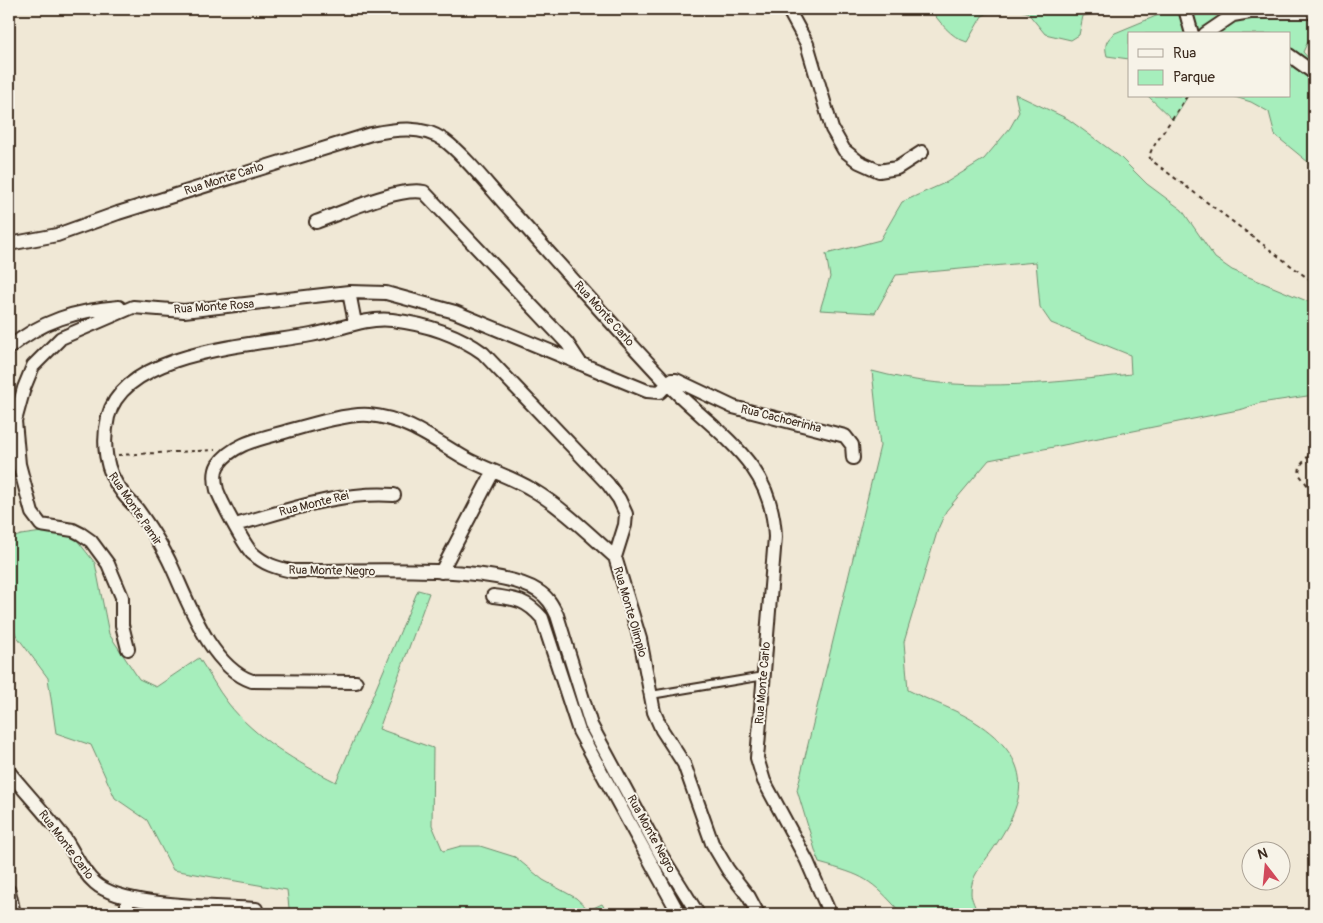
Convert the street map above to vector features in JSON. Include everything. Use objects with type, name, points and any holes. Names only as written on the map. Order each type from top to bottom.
[{"type":"street","points":[[788,9],[807,44],[832,129],[844,150],[859,162],[879,171],[897,168],[922,152]]},
{"type":"street","points":[[1185,9],[1191,32]]},
{"type":"street","points":[[1208,32],[1233,15],[1250,12],[1314,12]]},
{"type":"street","points":[[1290,56],[1314,73]]},
{"type":"street","name":"Rua Monte Carlo","points":[[11,241],[57,236],[118,213],[392,129],[413,129],[444,140],[667,383],[743,456],[765,488],[770,502],[775,537],[757,745],[759,771],[807,861],[830,914]]},
{"type":"street","points":[[316,222],[396,194],[416,190],[424,192],[567,343],[581,364]]},
{"type":"street","points":[[349,292],[355,322]]},
{"type":"street","name":"Rua Monte Rosa","points":[[128,649],[122,624],[122,597],[108,564],[91,541],[82,534],[73,530],[40,526],[32,513],[19,464],[15,421],[24,388],[34,366],[68,334],[133,307],[184,311],[349,292],[386,293],[438,306],[652,392],[660,392],[667,383]]},
{"type":"street","points":[[9,348],[42,325],[58,318],[100,309],[133,307]]},
{"type":"street","name":"Rua Monte Olimpio","points":[[355,322],[373,319],[412,323],[457,337],[483,353],[619,500],[626,514],[625,525],[615,557],[636,625],[658,722],[684,764],[712,843],[728,870],[749,897],[758,914]]},
{"type":"street","name":"Rua Monte Pamir","points":[[355,322],[308,335],[241,344],[162,364],[147,372],[122,391],[108,416],[106,456],[108,469],[121,492],[146,522],[170,563],[199,627],[222,660],[234,672],[252,682],[356,682]]},
{"type":"street","name":"Rua Cachoerinha","points":[[667,383],[671,380],[676,380],[733,407],[845,436],[852,445],[853,458]]},
{"type":"street","name":"Rua Monte Negro","points":[[615,557],[546,498],[520,483],[493,472],[407,424],[369,415],[355,415],[289,431],[234,449],[217,466],[216,481],[218,492],[235,525],[250,551],[273,567],[292,571],[441,572],[505,578],[525,585],[550,601],[557,615],[591,725],[661,855],[698,914]]},
{"type":"street","points":[[441,572],[493,472]]},
{"type":"street","name":"Rua Monte Rei","points":[[235,525],[346,495],[369,493],[394,494]]},
{"type":"street","points":[[493,596],[517,599],[531,606],[542,618],[579,731],[678,914]]},
{"type":"street","name":"Rua Monte Carlo","points":[[9,772],[64,837],[96,884],[127,898],[256,909]]},
{"type":"street","points":[[9,891],[14,914]]},
{"type":"street","points":[[127,898],[127,914]]},
{"type":"lane","points":[[651,696],[764,676]]},
{"type":"path","points":[[1186,98],[1152,149],[1149,156],[1151,160],[1314,283]]},
{"type":"path","points":[[106,456],[234,449]]},
{"type":"path","points":[[1314,449],[1300,466],[1299,474],[1314,494]]},
{"type":"green space","points":[[930,9],[997,9],[982,16],[967,42],[950,33]]},
{"type":"green space","points":[[1015,9],[1112,9],[1083,16],[1079,35],[1071,40],[1045,34],[1027,12]]},
{"type":"green space","points":[[1167,9],[1314,9],[1314,29],[1303,52],[1314,64],[1314,167],[1275,135],[1269,112],[1251,102],[1238,98],[1290,98],[1290,32],[1128,32],[1128,59],[1107,56],[1106,43],[1115,33],[1168,11]]},
{"type":"green space","points":[[1015,94],[1068,119],[1120,157],[1147,184],[1182,210],[1215,258],[1232,270],[1314,304],[1314,395],[1260,403],[1243,409],[989,460],[946,511],[938,529],[904,642],[908,690],[972,720],[998,740],[1011,755],[1020,785],[1012,817],[978,871],[971,887],[971,895],[978,914],[902,914],[874,885],[866,880],[847,871],[819,863],[797,790],[880,446],[872,371],[936,383],[968,385],[1033,384],[1131,374],[1130,355],[1051,323],[1040,307],[1036,262],[896,275],[875,313],[820,310],[830,277],[826,254],[880,240],[902,202],[947,182],[984,159],[1010,128],[1019,112]]},
{"type":"green space","points":[[1150,98],[1187,98],[1173,120]]},
{"type":"green space","points":[[56,530],[73,535],[95,563],[109,634],[139,679],[156,687],[199,658],[224,698],[251,727],[292,758],[336,782],[418,590],[429,593],[379,729],[433,748],[432,825],[443,851],[461,846],[480,846],[515,857],[543,880],[576,898],[589,910],[602,904],[608,914],[287,914],[289,908],[287,890],[173,870],[147,820],[115,798],[91,745],[56,733],[48,678],[16,635],[9,616],[9,539],[21,535]]}]
